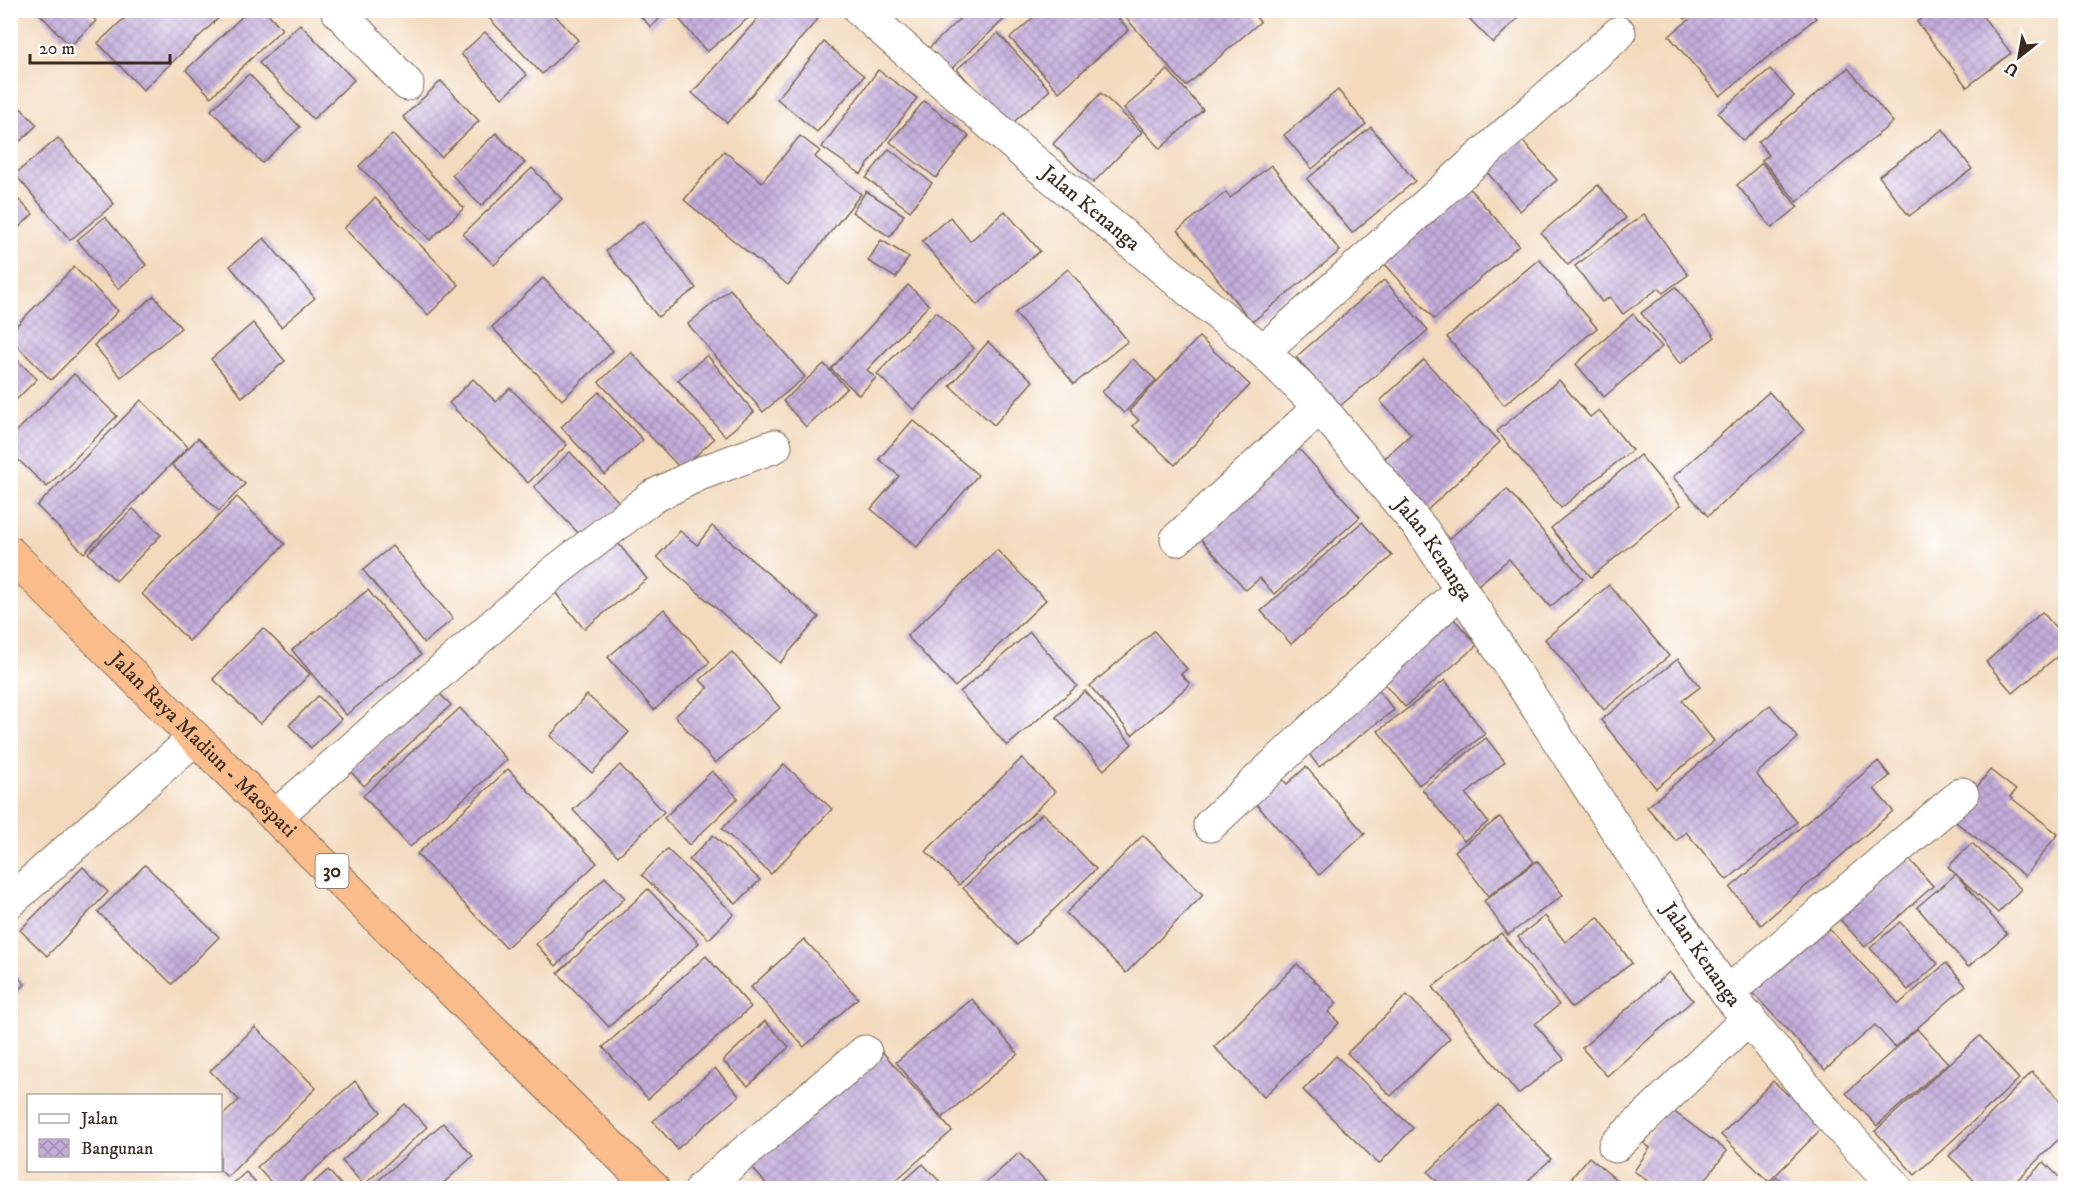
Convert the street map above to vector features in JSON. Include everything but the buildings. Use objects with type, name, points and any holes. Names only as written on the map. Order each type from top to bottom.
[{"type":"highway","name":"Jalan Raya Madiun - Maospati","points":[[10,553],[653,1188]]},
{"type":"street","points":[[337,10],[407,84]]},
{"type":"street","name":"Jalan Kenanga","points":[[860,10],[1033,161],[1263,351],[1320,407],[1423,531],[1654,886],[1727,993],[1827,1113],[1896,1188]]},
{"type":"street","points":[[1263,351],[1619,33]]},
{"type":"street","points":[[1177,539],[1320,407]]},
{"type":"street","points":[[276,816],[552,574],[652,497],[699,474],[775,446]]},
{"type":"street","points":[[1210,825],[1461,590]]},
{"type":"street","points":[[10,901],[195,738]]},
{"type":"street","points":[[1727,993],[1962,794]]},
{"type":"street","points":[[1615,1146],[1749,1018]]},
{"type":"street","points":[[702,1188],[865,1052]]}]
